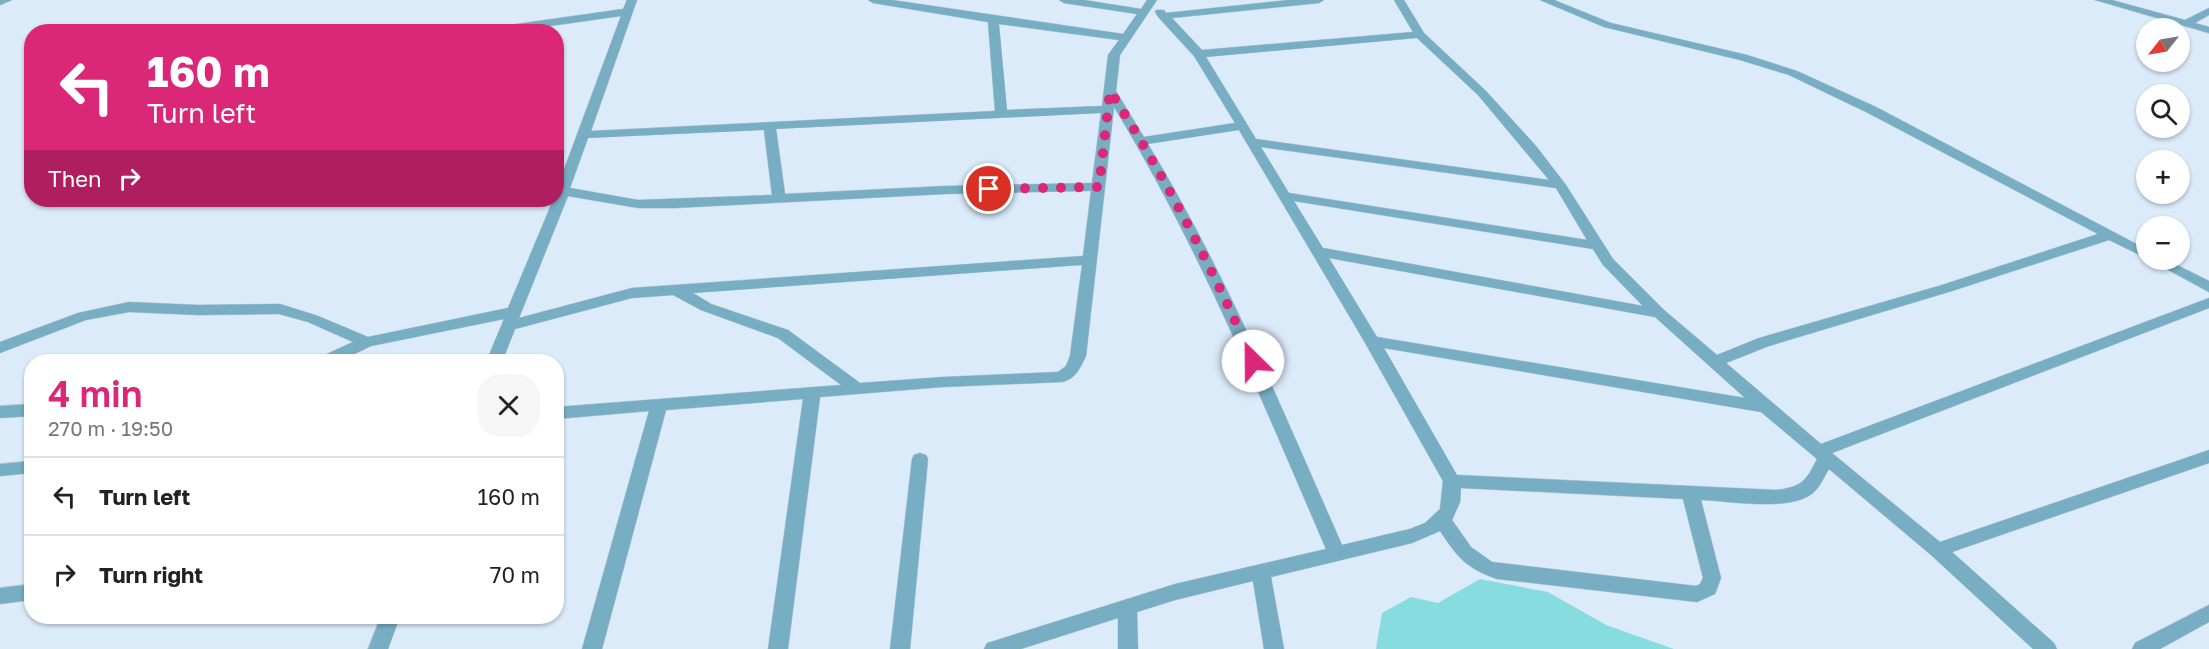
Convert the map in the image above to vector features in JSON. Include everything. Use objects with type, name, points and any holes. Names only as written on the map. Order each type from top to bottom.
[{"type":"street","points":[[0,2],[8,0]]},
{"type":"street","points":[[873,0],[895,2],[993,21],[1126,38]]},
{"type":"street","points":[[994,649],[1175,592],[1412,536],[1427,531],[1443,521],[1454,497],[1452,481],[1372,341],[1198,54],[1163,16],[1148,5],[1064,0]]},
{"type":"street","points":[[1163,16],[1319,0]]},
{"type":"street","points":[[1399,0],[1420,35],[1505,117],[1560,185],[1595,245],[1608,262],[1659,313],[1767,408],[1937,550],[2047,649]]},
{"type":"street","points":[[1545,0],[1608,25],[1743,57],[1793,73],[1872,110],[2136,249]]},
{"type":"street","points":[[2100,0],[2168,18]]},
{"type":"street","points":[[564,413],[812,395],[943,382],[1062,377],[1072,369],[1078,356],[1114,55],[1148,5]]},
{"type":"street","points":[[527,24],[630,6],[564,188]]},
{"type":"street","points":[[2190,21],[2209,11]]},
{"type":"street","points":[[993,21],[1001,114]]},
{"type":"street","points":[[2190,24],[2209,30]]},
{"type":"street","points":[[1198,54],[1420,35]]},
{"type":"street","points":[[1110,91],[1142,141],[1234,318],[1336,554]]},
{"type":"street","points":[[583,135],[1107,109]]},
{"type":"street","points":[[769,125],[779,199]]},
{"type":"street","points":[[1142,141],[1242,126]]},
{"type":"street","points":[[1252,142],[1560,185]]},
{"type":"street","points":[[564,191],[638,204],[719,204],[945,190],[1099,187]]},
{"type":"street","points":[[1285,196],[1595,245]]},
{"type":"street","points":[[497,354],[556,207]]},
{"type":"street","points":[[1715,362],[1764,342],[1959,285],[2110,235]]},
{"type":"street","points":[[1319,252],[1659,313]]},
{"type":"street","points":[[341,354],[367,342],[511,319],[632,293],[1090,260]]},
{"type":"street","points":[[2176,270],[2209,287]]},
{"type":"street","points":[[676,290],[706,306],[783,334],[858,390]]},
{"type":"street","points":[[1452,481],[1776,496],[1798,495],[1812,485],[1823,454],[2209,303]]},
{"type":"street","points":[[0,348],[83,316],[129,307],[198,310],[280,309],[313,319],[367,342]]},
{"type":"street","points":[[1372,341],[1767,408]]},
{"type":"street","points":[[778,649],[812,395]]},
{"type":"street","points":[[592,649],[659,406]]},
{"type":"street","points":[[0,412],[24,410]]},
{"type":"street","points":[[1937,550],[2209,456]]},
{"type":"street","points":[[900,649],[920,459]]},
{"type":"street","points":[[0,470],[24,468]]},
{"type":"street","points":[[1443,521],[1467,556],[1479,566],[1497,571],[1697,594],[1708,590],[1712,578],[1690,492]]},
{"type":"street","points":[[1261,572],[1274,649]]},
{"type":"street","points":[[0,596],[24,593]]},
{"type":"street","points":[[1127,607],[1128,649]]},
{"type":"street","points":[[2142,649],[2209,613]]},
{"type":"street","points":[[378,649],[388,624]]},
{"type":"shaded area","points":[[1480,579],[1548,592],[1606,625],[1674,649],[1376,649],[1382,613],[1411,597],[1438,603]]},
{"type":"route","points":[[989,189],[1099,187],[1110,91],[1143,143],[1234,318],[1253,361]]}]
